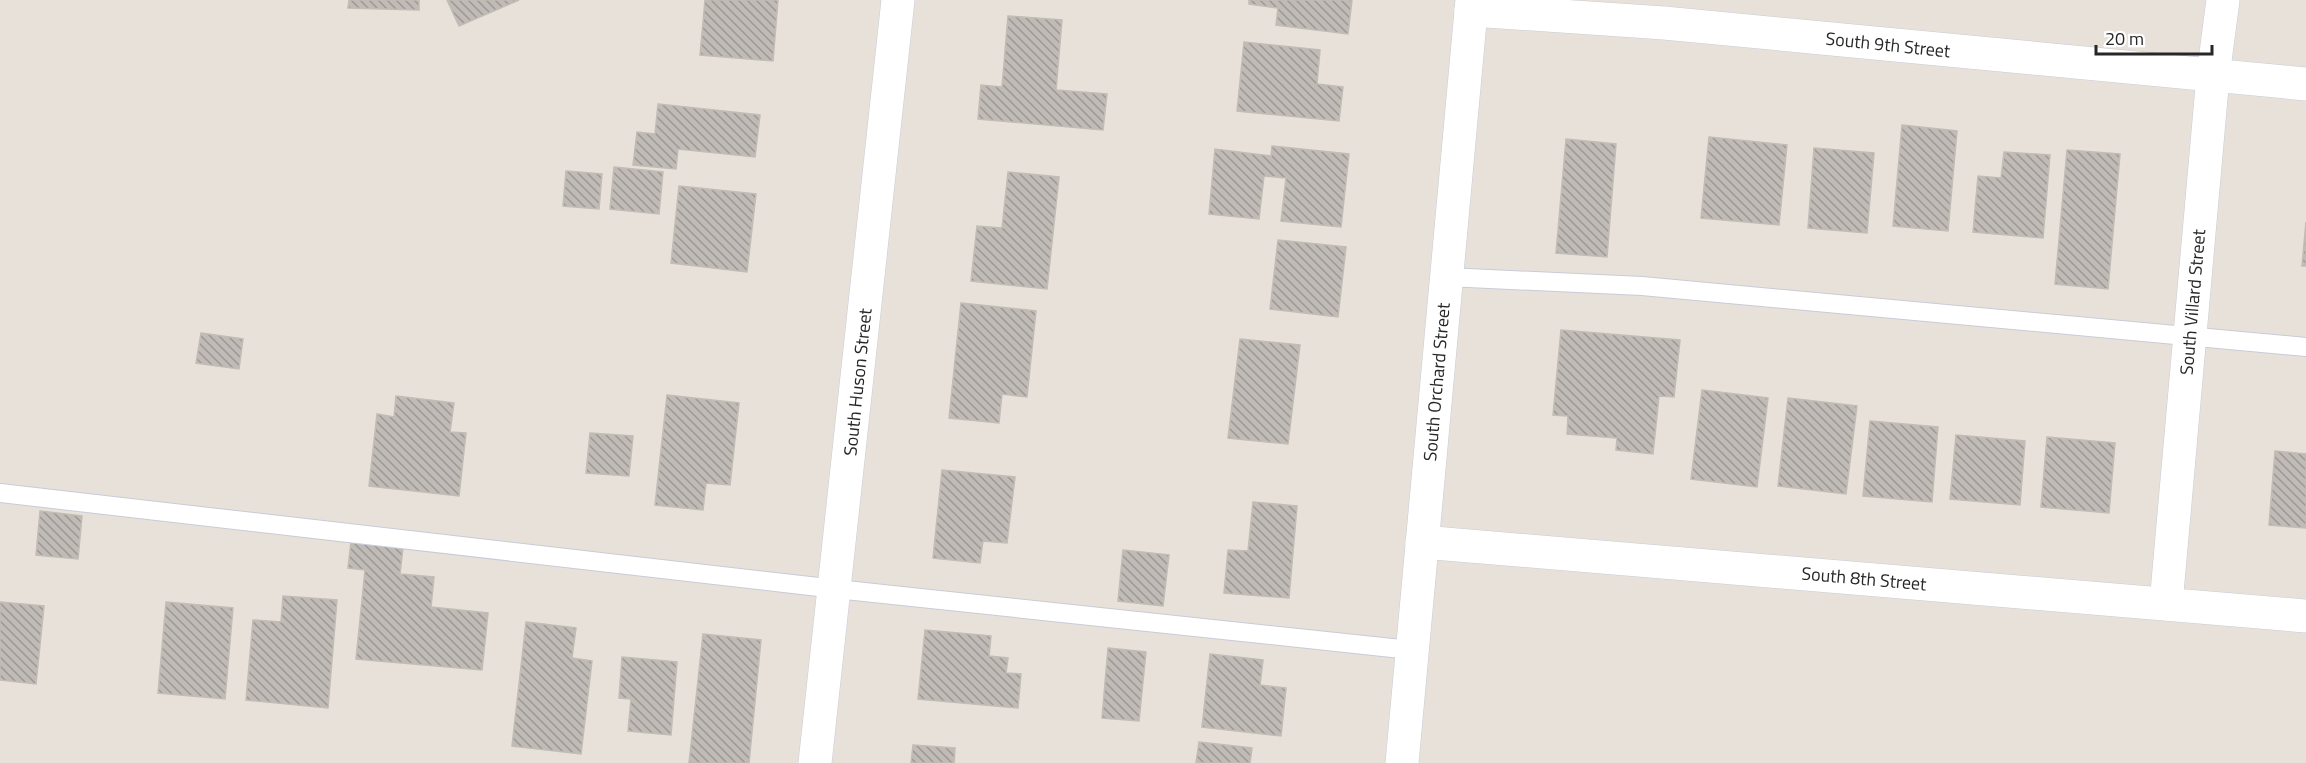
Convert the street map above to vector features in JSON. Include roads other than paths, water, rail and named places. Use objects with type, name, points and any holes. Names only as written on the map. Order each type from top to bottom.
[{"type":"street","name":"South Huson Street","points":[[815,763],[836,589],[898,0]]},
{"type":"street","name":"South Villard Street","points":[[2166,604],[2213,76],[2223,0]]},
{"type":"street","name":"South 9th Street","points":[[1471,5],[2306,84]]},
{"type":"street","name":"South Orchard Street","points":[[1402,763],[1471,5]]},
{"type":"street","name":"South 8th Street","points":[[1422,542],[2306,616]]},
{"type":"lane","points":[[1447,277],[1642,286],[2306,347]]},
{"type":"lane","points":[[0,493],[836,589],[1411,650]]}]
